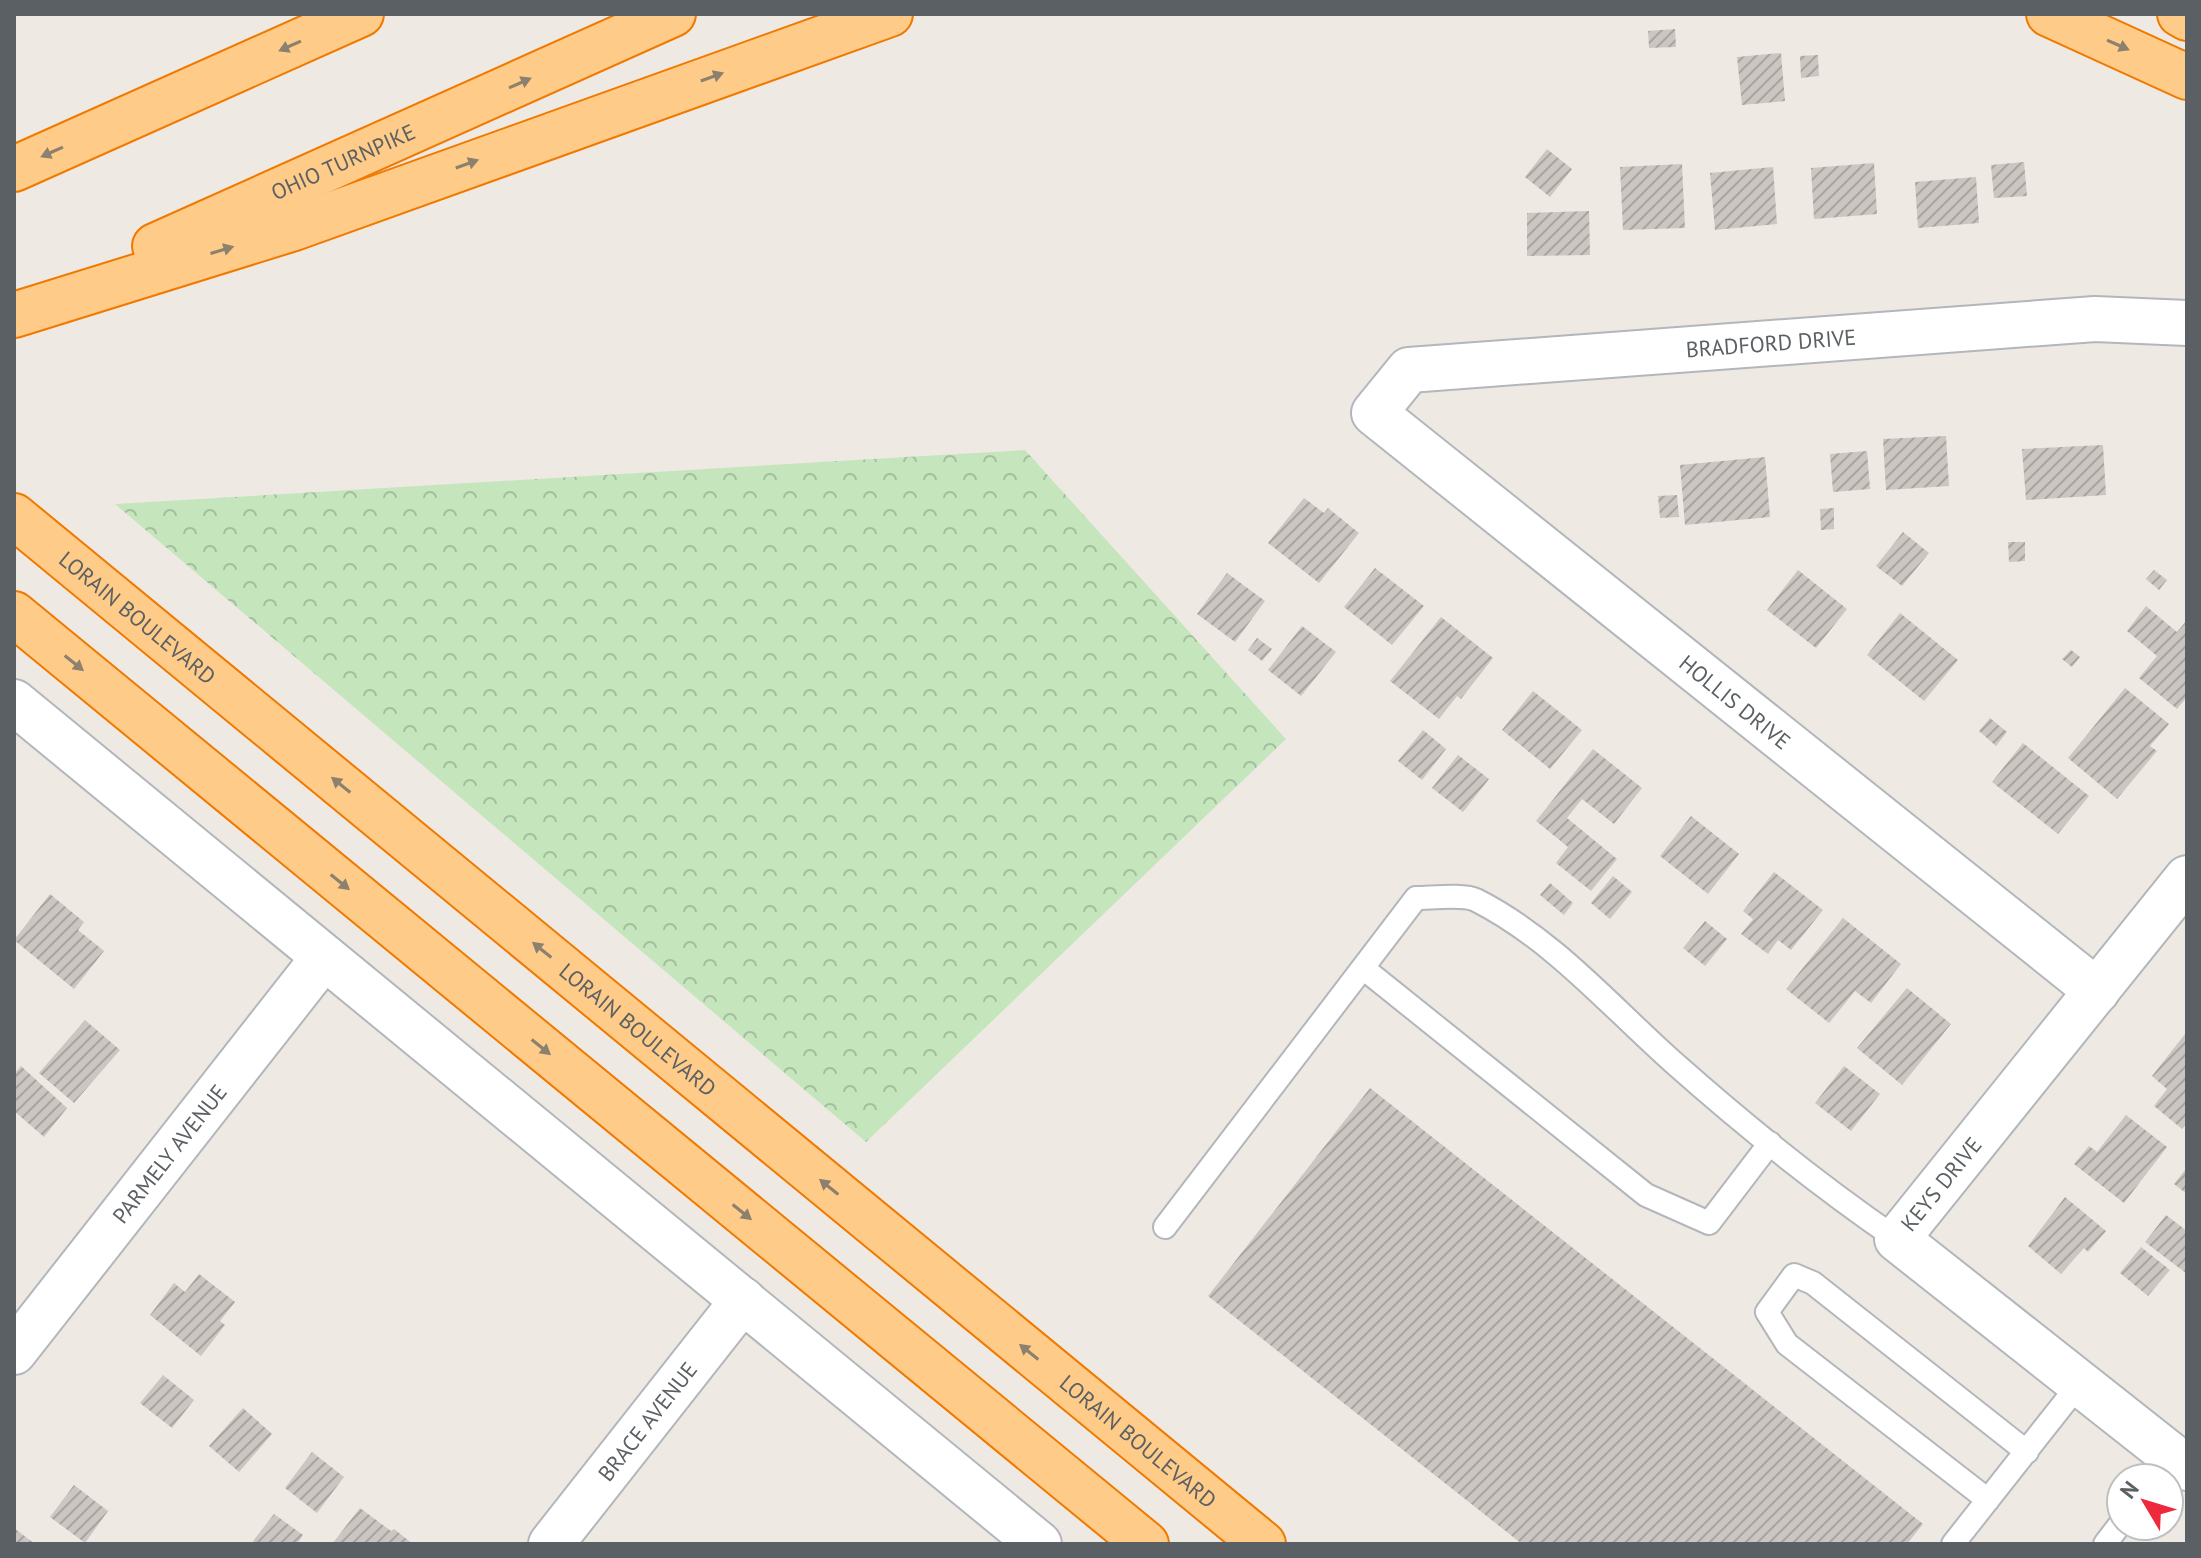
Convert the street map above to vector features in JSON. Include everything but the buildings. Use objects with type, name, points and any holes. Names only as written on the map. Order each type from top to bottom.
[{"type":"highway","points":[[14,169],[361,14]]},
{"type":"highway","name":"OHIO TURNPIKE","points":[[14,309],[673,14]]},
{"type":"highway","points":[[14,315],[294,228],[890,14]]},
{"type":"highway","points":[[2049,14],[2187,77]]},
{"type":"highway","points":[[2180,14],[2187,18]]},
{"type":"highway","name":"LORAIN BOULEVARD","points":[[14,516],[1263,1544]]},
{"type":"highway","points":[[14,614],[1146,1544]]},
{"type":"street","name":"BRADFORD DRIVE","points":[[1374,413],[1409,370],[2095,319],[2187,323]]},
{"type":"street","name":"HOLLIS DRIVE","points":[[1374,413],[2097,991]]},
{"type":"street","points":[[14,702],[1039,1544]]},
{"type":"street","name":"KEYS DRIVE","points":[[2166,1462],[2080,1383],[1897,1239],[2187,878]]},
{"type":"street","name":"PARMELY AVENUE","points":[[14,1352],[324,957]]},
{"type":"street","name":"BRACE AVENUE","points":[[551,1544],[743,1300]]},
{"type":"lane","points":[[1165,1227],[1416,898],[1473,898],[1547,945],[1674,1063],[1832,1195],[1897,1239]]},
{"type":"lane","points":[[1363,968],[1646,1195],[1709,1223],[1770,1143]]},
{"type":"lane","points":[[1988,1500],[1787,1344],[1767,1312],[1794,1275],[1813,1283],[2027,1452]]},
{"type":"lane","points":[[1953,1544],[2080,1383]]},
{"type":"green space","points":[[1025,450],[1286,739],[866,1142],[115,504]]}]
